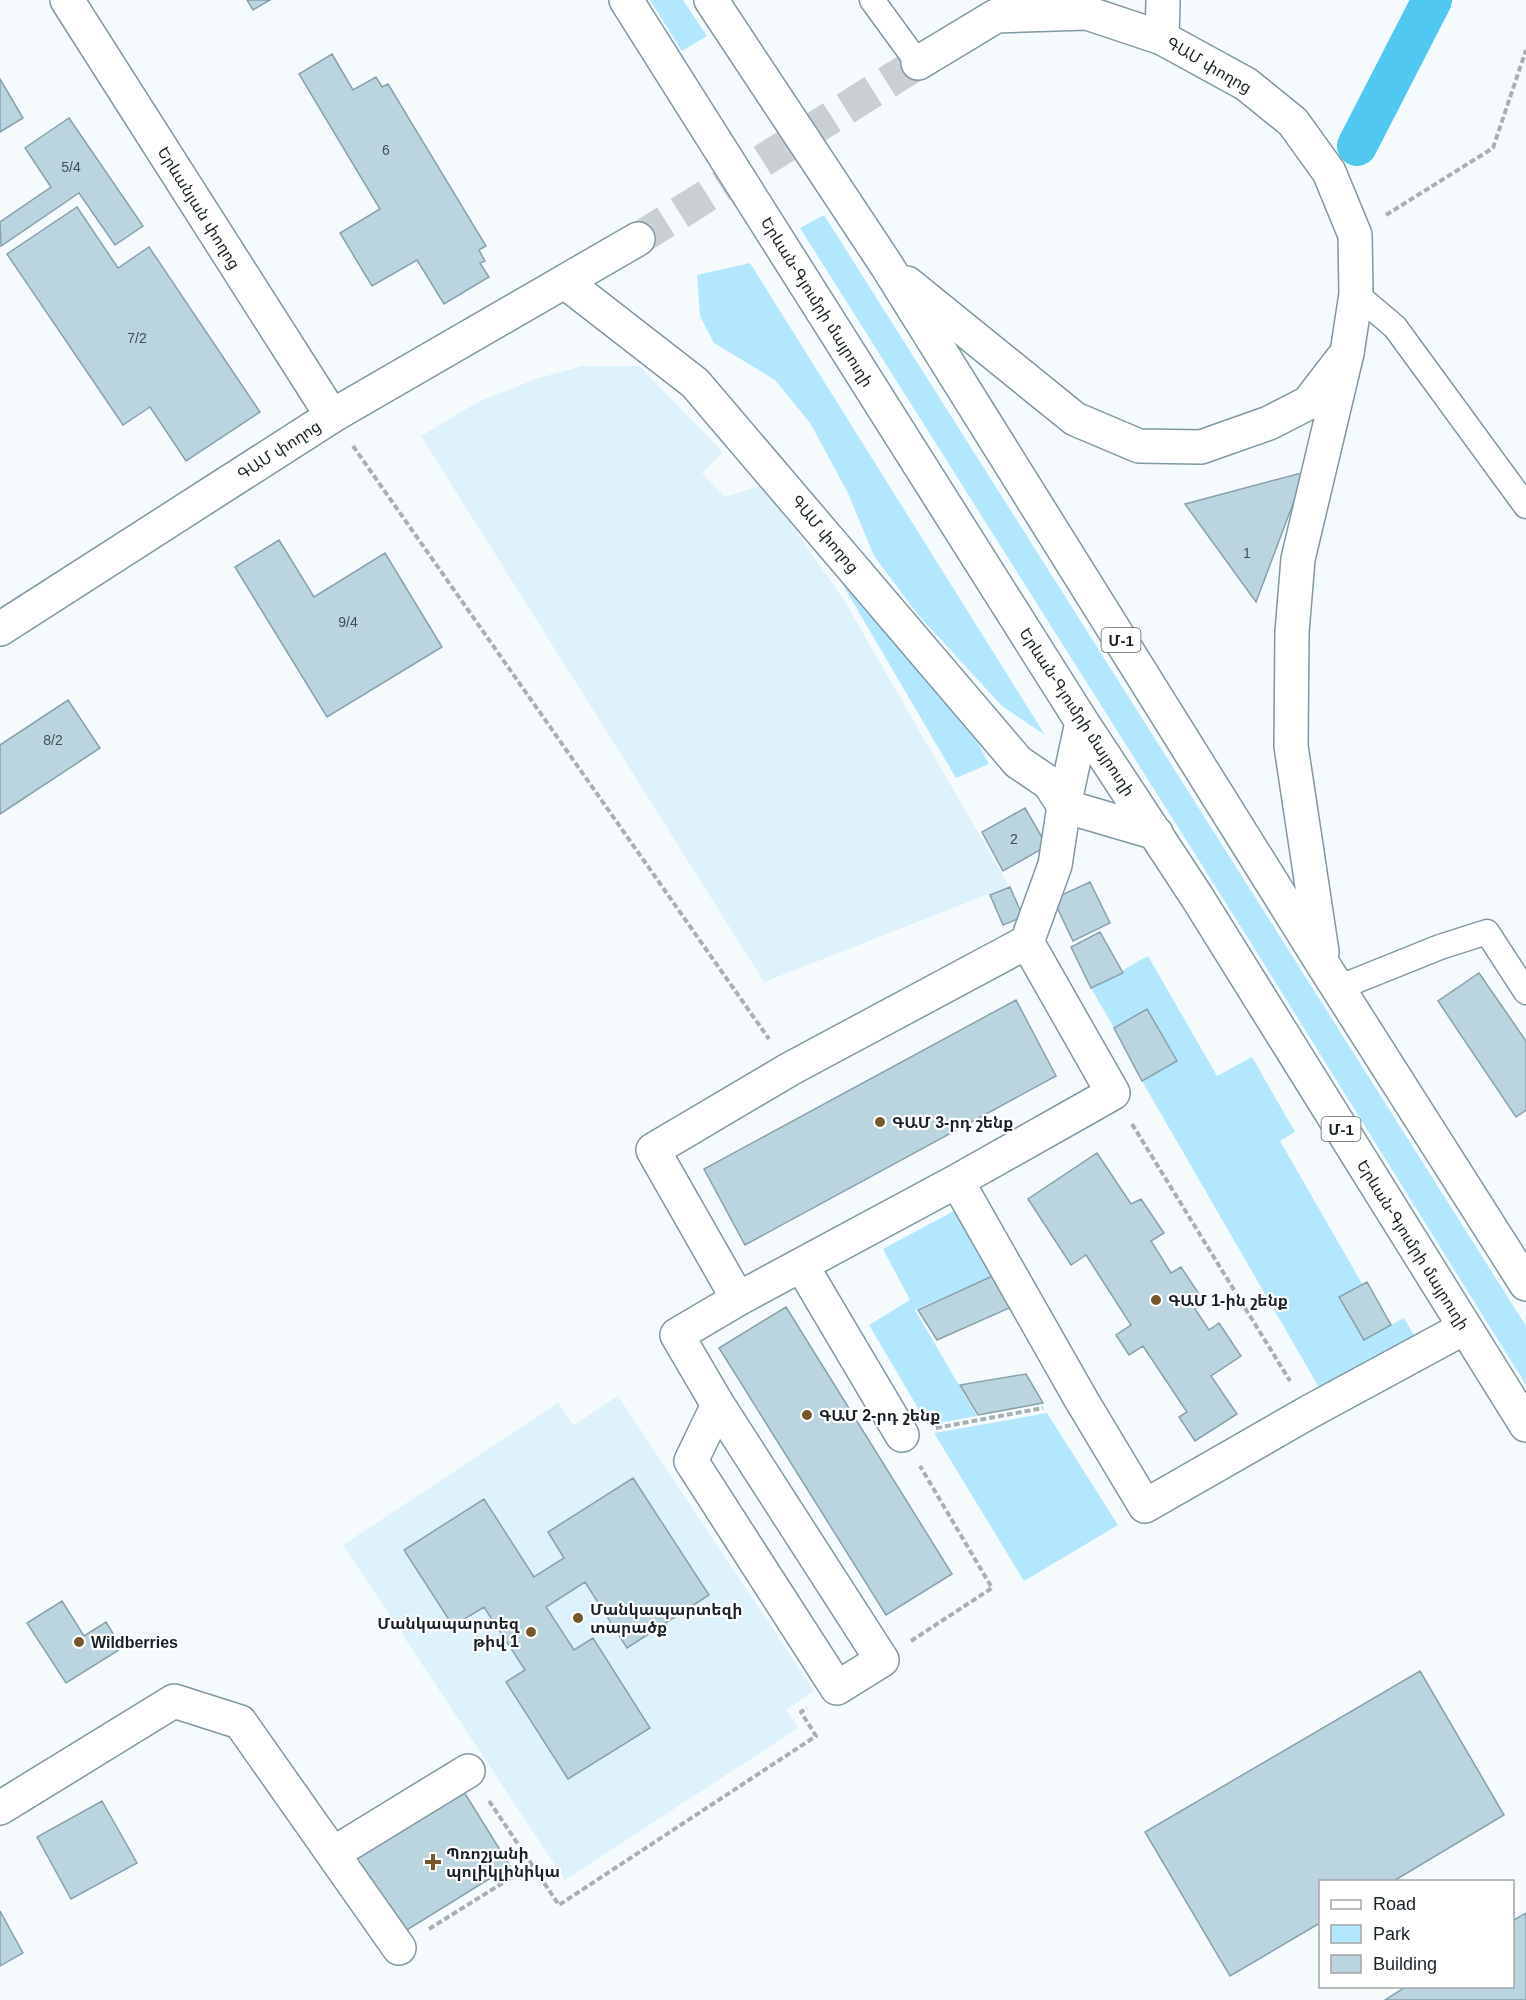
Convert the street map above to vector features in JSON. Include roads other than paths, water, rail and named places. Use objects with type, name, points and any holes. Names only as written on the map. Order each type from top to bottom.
[{"type":"main road","name":"Երևանյան փողոց","points":[[67,0],[332,416]]},
{"type":"main road","name":"Երևան-Գյումրի մայրուղի","points":[[626,0],[1156,834],[1526,1425]]},
{"type":"main road","name":"Մ-1","points":[[711,0],[886,266],[1526,1284]]},
{"type":"main road","points":[[1162,38],[1163,0]]},
{"type":"main road","name":"ԳԱՄ փողոց","points":[[918,63],[996,16],[1087,13],[1162,38],[1246,84],[1293,122],[1329,172],[1355,235],[1356,294],[1347,353],[1298,559],[1292,632],[1291,746],[1331,977]]},
{"type":"main road","name":"ԳԱՄ փողոց","points":[[0,629],[332,416],[638,239]]},
{"type":"main road","points":[[886,266],[1075,419],[1139,446],[1201,447],[1269,423],[1308,403],[1347,353]]},
{"type":"main road","name":"ԳԱՄ փողոց","points":[[565,282],[694,383],[1018,762],[1049,783],[1064,806]]},
{"type":"main road","points":[[738,1299],[653,1150],[790,1069],[1027,942],[1055,865],[1064,806],[1083,722]]},
{"type":"main road","points":[[1064,806],[1156,834]]},
{"type":"main road","points":[[718,1405],[691,1461],[837,1688],[882,1660],[718,1405],[677,1335],[738,1299],[957,1181],[1113,1093],[1027,942]]},
{"type":"main road","points":[[957,1181],[1145,1506],[1309,1412],[1464,1328]]},
{"type":"main road","points":[[802,1266],[902,1435]]},
{"type":"main road","points":[[0,1808],[174,1701],[240,1722],[334,1852],[399,1948]]},
{"type":"main road","points":[[334,1852],[468,1771]]},
{"type":"lane","points":[[872,0],[918,63]]},
{"type":"lane","points":[[1356,294],[1395,327],[1526,506]]},
{"type":"lane","points":[[1331,977],[1487,932],[1526,992]]},
{"type":"waterway","points":[[1357,146],[1432,0]]},
{"type":"tunnel","points":[[638,239],[918,63]]},
{"type":"place","name":"ԳԱՄ 3-րդ շենք","points":[[880,1122]]},
{"type":"place","name":"ԳԱՄ 1-ին շենք","points":[[1156,1300]]},
{"type":"place","name":"ԳԱՄ 2-րդ շենք","points":[[807,1415]]},
{"type":"place","name":"Մանկապարտեզի տարածք","points":[[578,1618]]},
{"type":"place","name":"Մանկապարտեզ թիվ 1","points":[[531,1632]]},
{"type":"place","name":"Wildberries","points":[[79,1642]]},
{"type":"place","name":"Պռոշյանի պոլիկլինիկա","points":[[433,1862]]}]
